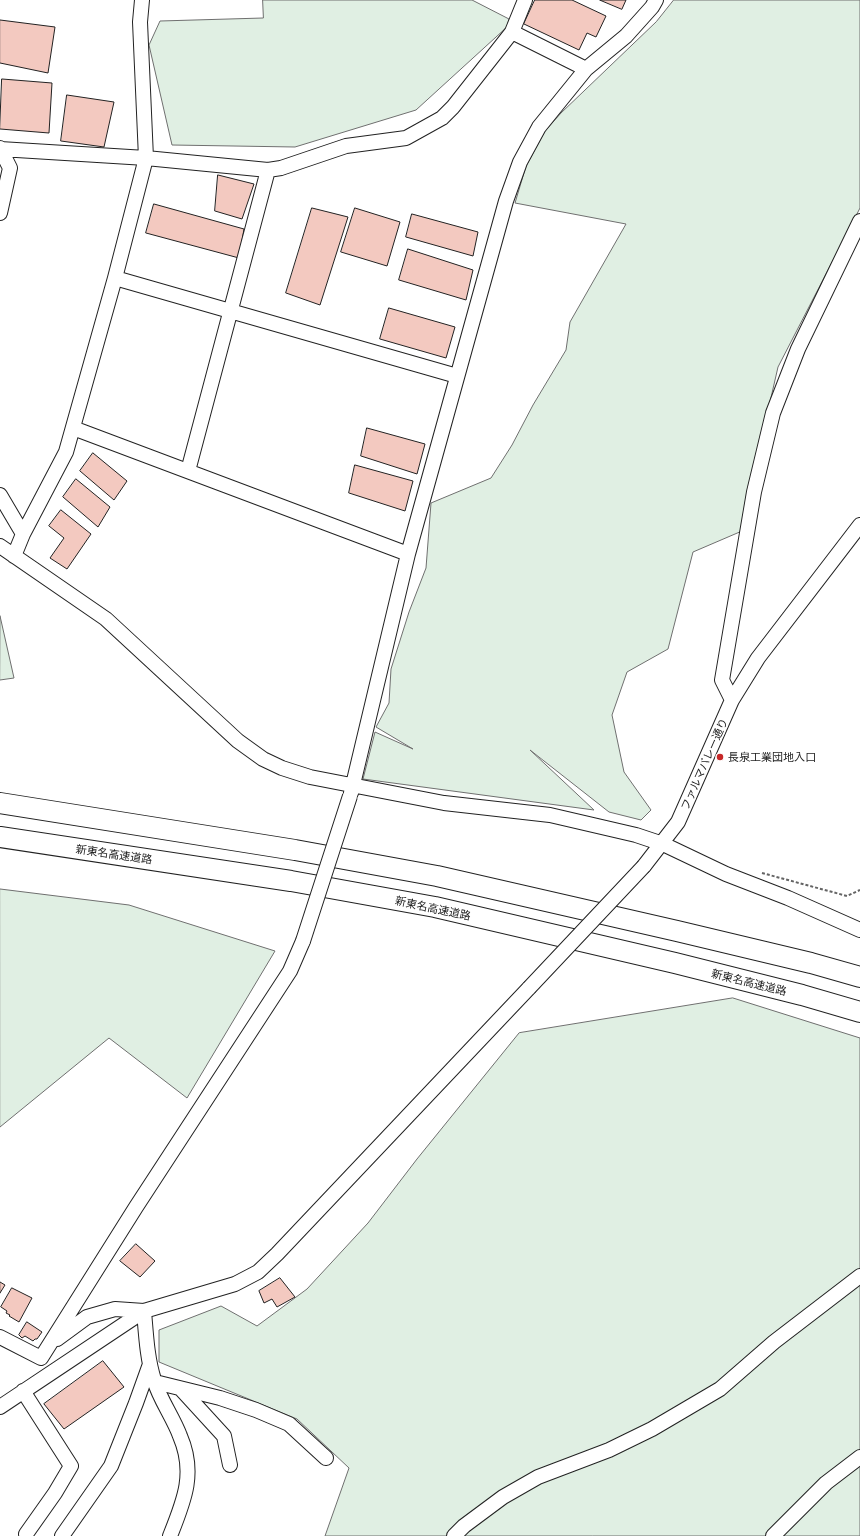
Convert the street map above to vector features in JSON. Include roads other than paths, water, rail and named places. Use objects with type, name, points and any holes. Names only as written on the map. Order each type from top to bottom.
[{"type":"highway","points":[[0,803],[295,850],[436,876],[678,931],[811,963],[860,977]]},
{"type":"highway","name":"新東名高速道路","points":[[0,837],[291,881],[434,907],[682,965],[802,995],[860,1012]]},
{"type":"street","points":[[14,556],[23,534],[66,452],[115,278],[146,158],[140,22],[142,0]]},
{"type":"street","points":[[0,148],[146,158],[268,170],[281,168],[346,146],[406,138],[442,118],[453,107],[512,32],[525,0]]},
{"type":"street","points":[[41,1358],[136,1207],[290,971],[303,941],[351,790],[408,554],[506,201],[520,162],[539,127],[586,69],[626,36],[652,7],[656,0]]},
{"type":"street","points":[[512,32],[586,69]]},
{"type":"street","points":[[0,148],[10,168],[0,213]]},
{"type":"street","points":[[188,471],[268,170]]},
{"type":"street","points":[[732,700],[722,680],[754,492],[773,413],[798,349],[860,222]]},
{"type":"street","points":[[115,278],[457,376]]},
{"type":"street","points":[[72,428],[408,554]]},
{"type":"street","points":[[0,495],[23,534]]},
{"type":"street","name":"ファルマバレー通り","points":[[144,1310],[235,1284],[258,1272],[277,1254],[644,866],[678,822],[732,700],[758,658],[860,525]]},
{"type":"street","points":[[0,546],[106,619],[238,741],[263,759],[282,768],[351,790],[444,803],[550,815],[636,835],[662,844],[726,874],[795,901],[860,930]]},
{"type":"street","points":[[454,1536],[464,1526],[503,1497],[538,1477],[609,1450],[652,1429],[720,1389],[774,1342],[860,1276]]},
{"type":"street","points":[[41,1358],[56,1340],[87,1317],[115,1309],[144,1310]]},
{"type":"street","points":[[144,1310],[150,1364],[155,1382],[181,1436],[187,1458],[188,1478],[185,1495],[170,1536]]},
{"type":"street","points":[[0,1406],[144,1310]]},
{"type":"street","points":[[0,1337],[57,1368]]},
{"type":"street","points":[[62,1536],[111,1466],[150,1364]]},
{"type":"street","points":[[155,1382],[220,1398],[256,1410],[288,1424],[326,1458]]},
{"type":"street","points":[[181,1389],[224,1436],[230,1465]]},
{"type":"street","points":[[23,1391],[71,1466],[55,1493],[26,1534]]},
{"type":"street","points":[[773,1536],[826,1482],[860,1457]]},
{"type":"place","name":"長泉工業団地入口","points":[[720,757]]}]
